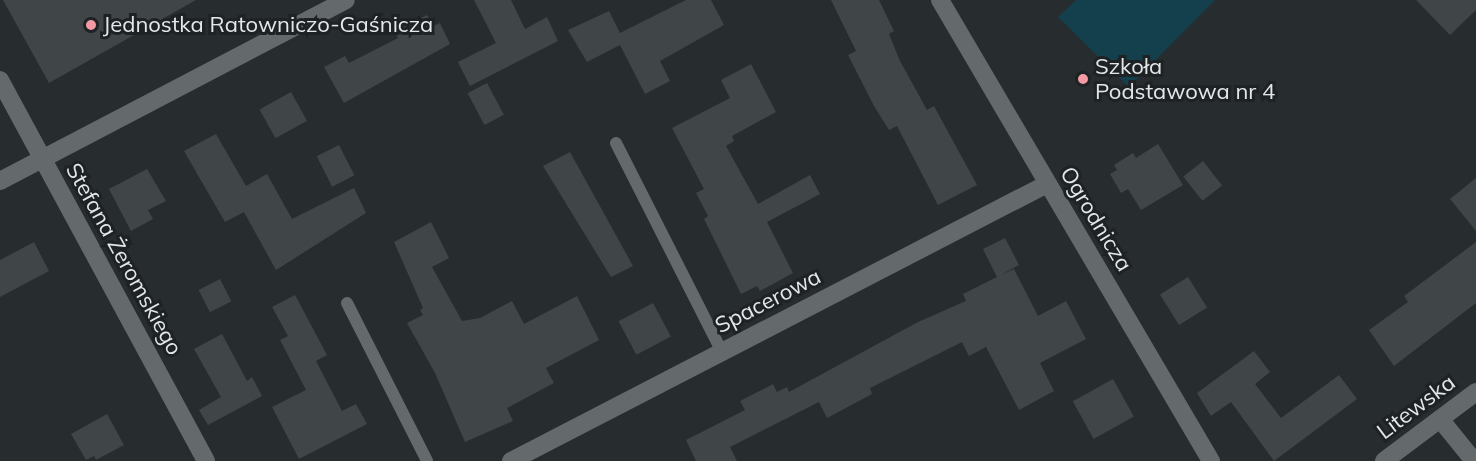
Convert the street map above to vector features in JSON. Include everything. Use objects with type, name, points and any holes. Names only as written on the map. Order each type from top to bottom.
[{"type":"street","points":[[0,182],[346,0]]},
{"type":"street","name":"Ogrodnicza","points":[[940,0],[1211,461]]},
{"type":"street","name":"Stefana Żeromskiego","points":[[0,80],[207,461]]},
{"type":"street","name":"Spacerowa","points":[[510,461],[1047,184]]},
{"type":"street","name":"Litewska","points":[[1384,461],[1476,392]]},
{"type":"street","points":[[1440,419],[1474,461]]},
{"type":"lane","points":[[616,143],[722,352]]},
{"type":"lane","points":[[348,303],[427,461]]},
{"type":"shaded area","points":[[1076,0],[1215,0],[1129,87],[1058,17]]},
{"type":"building","points":[[3,0],[196,0],[49,83]]},
{"type":"building","points":[[474,0],[511,0],[525,29],[547,17],[558,41],[470,86],[458,62],[496,43]]},
{"type":"building","points":[[686,0],[711,0],[724,25],[660,61],[670,81],[645,94],[620,45],[587,62],[568,30],[609,11],[620,33]]},
{"type":"building","points":[[831,0],[879,0],[894,31],[889,34],[900,61],[927,110],[934,106],[977,185],[938,205],[897,126],[889,130],[874,106],[848,55],[856,51]]},
{"type":"building","points":[[1416,0],[1476,0],[1476,10],[1450,35]]},
{"type":"building","points":[[427,15],[433,26],[440,23],[450,44],[344,103],[324,67],[345,56],[349,63],[398,38],[395,31]]},
{"type":"building","points":[[751,64],[776,112],[732,136],[734,141],[726,146],[758,204],[810,175],[820,194],[767,222],[793,273],[760,291],[757,286],[741,294],[704,219],[708,216],[696,193],[704,189],[672,128],[730,98],[721,80]]},
{"type":"building","points":[[487,83],[504,115],[484,125],[468,93]]},
{"type":"building","points":[[291,92],[307,121],[276,138],[260,109]]},
{"type":"building","points":[[216,134],[246,186],[267,174],[292,219],[354,188],[366,213],[276,270],[244,212],[225,222],[184,151]]},
{"type":"building","points":[[1158,144],[1183,185],[1141,210],[1128,189],[1121,193],[1110,174],[1117,170],[1114,165],[1133,153],[1136,158]]},
{"type":"building","points":[[339,145],[354,175],[332,187],[317,156]]},
{"type":"building","points":[[570,152],[633,266],[611,277],[543,166]]},
{"type":"building","points":[[1203,161],[1222,185],[1202,201],[1183,176]]},
{"type":"building","points":[[147,169],[166,201],[148,210],[153,219],[131,231],[109,189]]},
{"type":"building","points":[[1476,178],[1476,231],[1450,199]]},
{"type":"building","points":[[431,222],[449,258],[432,267],[462,321],[480,318],[512,301],[524,324],[577,296],[599,340],[546,368],[554,383],[507,408],[513,421],[465,442],[435,373],[407,323],[423,315],[420,310],[423,308],[394,242]]},
{"type":"building","points":[[1005,238],[1019,265],[1001,275],[1014,269],[1038,316],[1066,301],[1086,339],[1040,363],[1054,391],[1019,410],[986,347],[969,356],[962,342],[870,388],[872,394],[827,418],[819,402],[730,447],[737,461],[696,461],[686,440],[745,410],[740,401],[773,384],[777,392],[787,387],[789,392],[918,322],[966,301],[963,294],[997,277],[983,249]]},
{"type":"building","points":[[34,242],[49,271],[0,297],[0,260]]},
{"type":"building","points":[[1476,242],[1476,303],[1394,366],[1369,330],[1408,302],[1404,296]]},
{"type":"building","points":[[1188,277],[1207,308],[1179,325],[1160,294]]},
{"type":"building","points":[[220,279],[231,301],[210,312],[199,290]]},
{"type":"building","points":[[295,295],[327,355],[316,361],[342,411],[356,404],[367,424],[299,459],[272,407],[306,390],[280,340],[288,336],[272,307]]},
{"type":"building","points":[[653,303],[671,337],[636,355],[619,321]]},
{"type":"building","points":[[222,334],[247,381],[252,377],[262,396],[208,425],[199,410],[221,397],[194,349]]},
{"type":"building","points":[[1254,351],[1270,372],[1255,384],[1281,418],[1339,375],[1357,399],[1274,461],[1231,402],[1211,416],[1197,393]]},
{"type":"building","points":[[1113,379],[1134,417],[1094,439],[1073,401]]},
{"type":"building","points":[[107,414],[124,445],[96,460],[94,456],[86,460],[71,434]]},
{"type":"place","name":"Jednostka Ratowniczo-Gaśnicza","points":[[91,25]]},
{"type":"place","name":"Szkoła Podstawowa nr 4","points":[[1083,79]]}]
